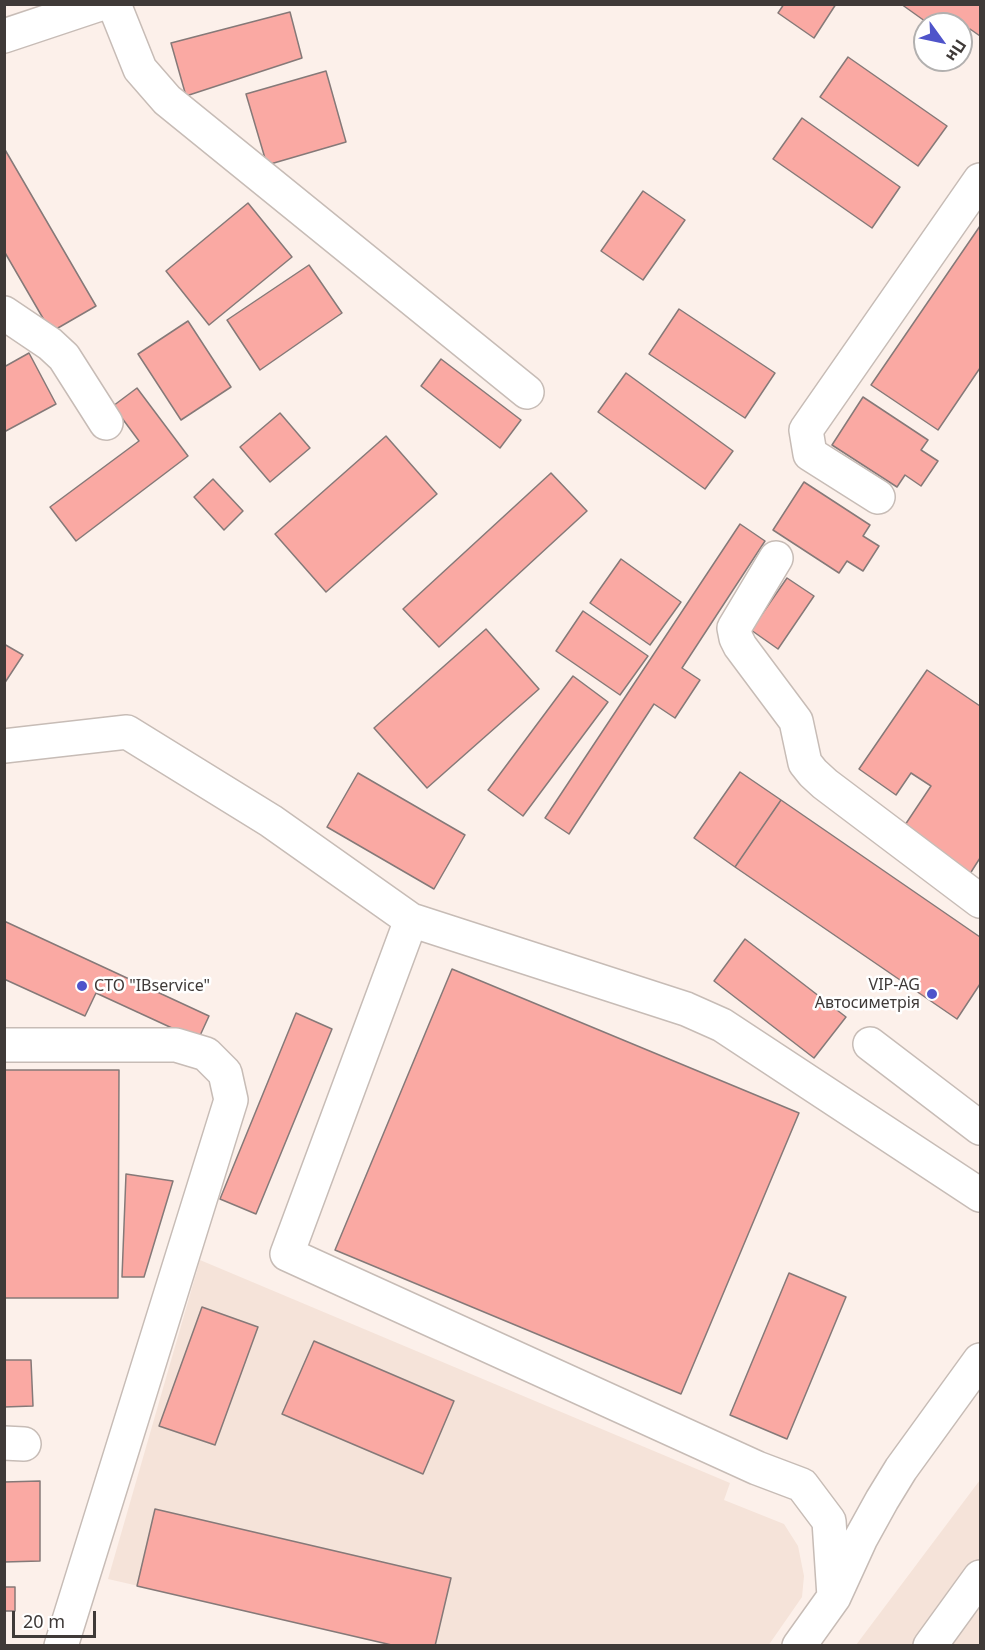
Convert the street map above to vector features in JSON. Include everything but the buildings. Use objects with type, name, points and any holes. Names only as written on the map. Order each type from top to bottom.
[{"type":"street","points":[[4,36],[100,4]]},
{"type":"street","points":[[114,4],[140,69],[167,100],[527,392]]},
{"type":"street","points":[[878,497],[810,454],[806,430],[981,180]]},
{"type":"street","points":[[4,313],[50,344],[64,357],[106,423]]},
{"type":"street","points":[[776,558],[734,628],[740,646],[796,721],[805,763],[825,784],[981,902]]},
{"type":"street","points":[[4,746],[127,732],[271,821],[411,920],[686,1010],[722,1025],[981,1195]]},
{"type":"street","points":[[411,920],[287,1254],[757,1468],[802,1485],[829,1521],[834,1596]]},
{"type":"street","points":[[870,1044],[981,1128]]},
{"type":"street","points":[[4,1045],[176,1045],[206,1054],[225,1072],[231,1100],[61,1646]]},
{"type":"street","points":[[799,1646],[834,1596],[861,1538],[901,1469],[981,1360]]},
{"type":"street","points":[[930,1646],[981,1577]]},
{"type":"shaded area","points":[[200,1260],[730,1483],[724,1500],[784,1524],[798,1546],[804,1576],[802,1597],[768,1646],[396,1645],[108,1579]]},
{"type":"shaded area","points":[[980,1480],[980,1645],[856,1645]]},
{"type":"place","name":"СТО \"IBservice\"","points":[[82,986]]},
{"type":"place","name":"VIP-AG Автосиметрія","points":[[932,994]]}]
